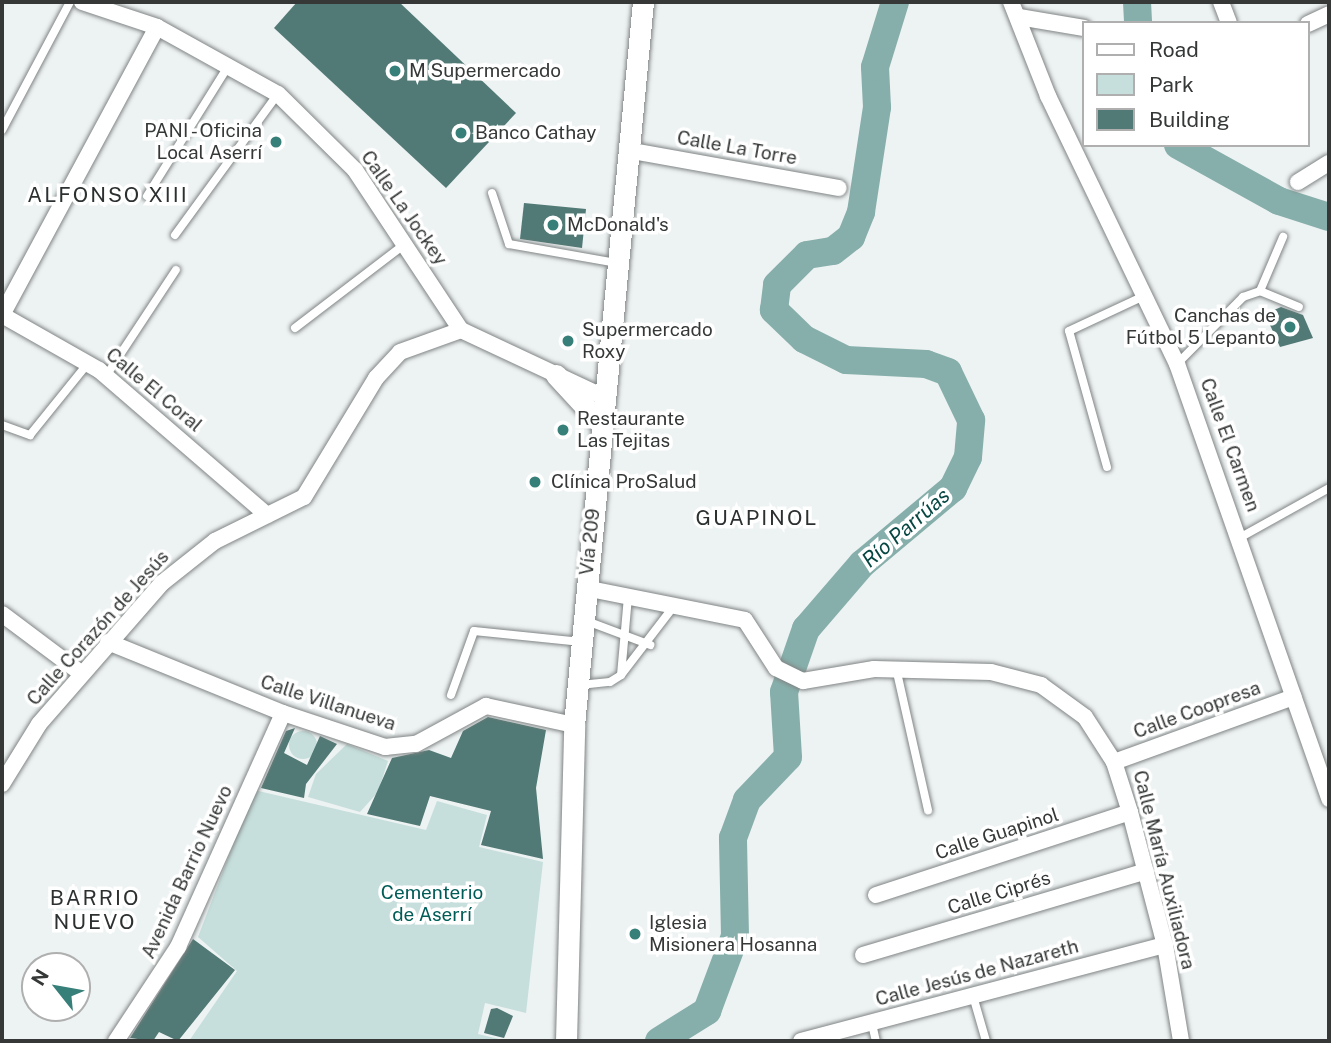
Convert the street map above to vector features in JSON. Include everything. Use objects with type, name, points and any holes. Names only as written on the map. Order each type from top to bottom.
[{"type":"main road","name":"Vía 209","points":[[566,1041],[574,725],[643,2]]},
{"type":"main road","points":[[556,375],[603,426]]},
{"type":"street","name":"Calle La Jockey","points":[[82,2],[157,27],[230,63],[278,94],[355,170],[406,243],[461,330]]},
{"type":"street","name":"Calle El Carmen","points":[[1011,2],[1048,96],[1147,295],[1177,364],[1241,537],[1294,697],[1325,763],[1329,799]]},
{"type":"street","points":[[1221,2],[1228,21]]},
{"type":"street","points":[[1310,23],[1329,15]]},
{"type":"street","points":[[1019,17],[1082,28]]},
{"type":"street","points":[[2,315],[157,27]]},
{"type":"street","name":"Calle La Torre","points":[[627,150],[839,188]]},
{"type":"street","points":[[1298,182],[1329,163]]},
{"type":"street","name":"Calle El Coral","points":[[2,315],[88,363],[106,376],[267,515]]},
{"type":"street","points":[[461,330],[606,398]]},
{"type":"street","name":"Calle Corazón de Jesús","points":[[2,784],[22,747],[81,673],[186,562],[313,486],[361,401],[400,352],[461,330]]},
{"type":"street","name":"Calle María Auxiliadora","points":[[585,588],[745,620],[776,668],[803,681],[896,668],[991,672],[1041,685],[1085,717],[1114,762],[1130,812],[1165,945],[1181,1041]]},
{"type":"street","points":[[2,614],[81,673]]},
{"type":"street","name":"Calle Villanueva","points":[[108,642],[283,713],[402,748],[486,706],[574,725]]},
{"type":"street","name":"Calle Coopresa","points":[[1114,762],[1294,697]]},
{"type":"street","name":"Avenida Barrio Nuevo","points":[[116,1041],[178,947],[283,713]]},
{"type":"street","name":"Calle Guapinol","points":[[876,895],[1130,812]]},
{"type":"street","name":"Calle Ciprés","points":[[863,956],[1146,871]]},
{"type":"street","name":"Calle Jesús de Nazareth","points":[[800,1041],[1165,945]]},
{"type":"lane","points":[[2,130],[70,2]]},
{"type":"lane","points":[[147,196],[230,63]]},
{"type":"lane","points":[[175,235],[278,94]]},
{"type":"lane","points":[[492,192],[509,244],[618,263]]},
{"type":"lane","points":[[1177,364],[1243,298],[1260,291],[1283,237]]},
{"type":"lane","points":[[295,328],[406,243]]},
{"type":"lane","points":[[106,376],[176,270]]},
{"type":"lane","points":[[1260,291],[1299,307]]},
{"type":"lane","points":[[1107,467],[1069,331],[1147,295]]},
{"type":"lane","points":[[2,425],[30,435],[88,363]]},
{"type":"lane","points":[[1241,537],[1329,488]]},
{"type":"lane","points":[[621,675],[628,597]]},
{"type":"lane","points":[[578,685],[610,682],[621,675],[650,645],[674,606]]},
{"type":"lane","points":[[583,619],[650,645]]},
{"type":"lane","points":[[451,695],[474,631],[581,642]]},
{"type":"lane","points":[[896,668],[928,810]]},
{"type":"lane","points":[[973,996],[986,1041]]},
{"type":"lane","points":[[872,1024],[876,1041]]},
{"type":"green space","points":[[303,731],[313,735],[317,745],[313,755],[303,759],[293,755],[289,745],[293,735]]},
{"type":"green space","points":[[347,744],[388,761],[378,792],[360,812],[308,797],[316,774]]},
{"type":"green space","name":"Cementerio de Aserrí","points":[[254,790],[426,830],[437,801],[487,815],[479,847],[543,862],[526,1013],[485,1003],[478,1034],[507,1041],[189,1041],[237,971],[198,937]]},
{"type":"building","name":"M Supermercado","points":[[297,2],[399,2],[516,113],[446,188],[274,28]]},
{"type":"building","name":"McDonald's","points":[[524,203],[586,209],[582,248],[520,239]]},
{"type":"building","name":"Canchas de Fútbol 5 Lepanto","points":[[1281,307],[1303,315],[1313,338],[1280,347],[1265,314]]},
{"type":"building","points":[[488,717],[546,730],[536,788],[543,859],[481,845],[491,811],[430,796],[420,826],[367,814],[392,758],[429,750],[451,758],[463,731]]},
{"type":"building","points":[[295,728],[284,753],[307,765],[320,736],[337,744],[306,784],[304,798],[261,788],[286,731]]},
{"type":"building","points":[[193,939],[235,970],[178,1041],[159,1032],[153,1041],[130,1038]]},
{"type":"building","points":[[497,1008],[513,1016],[504,1038],[484,1033],[491,1009]]},
{"type":"waterway","name":"Río Parrúas","points":[[659,1041],[707,1011],[735,936],[733,838],[747,800],[788,757],[784,692],[806,629],[862,564],[953,488],[968,457],[971,420],[948,372],[926,364],[846,360],[804,339],[774,310],[777,285],[807,255],[833,251],[851,237],[861,212],[877,107],[875,67],[895,2]]},
{"type":"waterway","points":[[1137,2],[1138,21]]},
{"type":"waterway","points":[[1182,147],[1279,201],[1329,217]]},
{"type":"place","name":"M Supermercado","points":[[395,71]]},
{"type":"place","name":"Banco Cathay","points":[[461,133]]},
{"type":"place","name":"PANI - Oficina Local Aserrí","points":[[276,142]]},
{"type":"place","name":"McDonald's","points":[[553,225]]},
{"type":"place","name":"Canchas de Fútbol 5 Lepanto","points":[[1290,327]]},
{"type":"place","name":"Supermercado Roxy","points":[[568,341]]},
{"type":"place","name":"Restaurante Las Tejitas","points":[[563,430]]},
{"type":"place","name":"Clínica ProSalud","points":[[535,482]]},
{"type":"place","name":"Iglesia Misionera Hosanna","points":[[635,934]]},
{"type":"district","name":"ALFONSO XIII","points":[[108,195]]},
{"type":"district","name":"GUAPINOL","points":[[757,518]]},
{"type":"district","name":"BARRIO NUEVO","points":[[95,910]]}]
